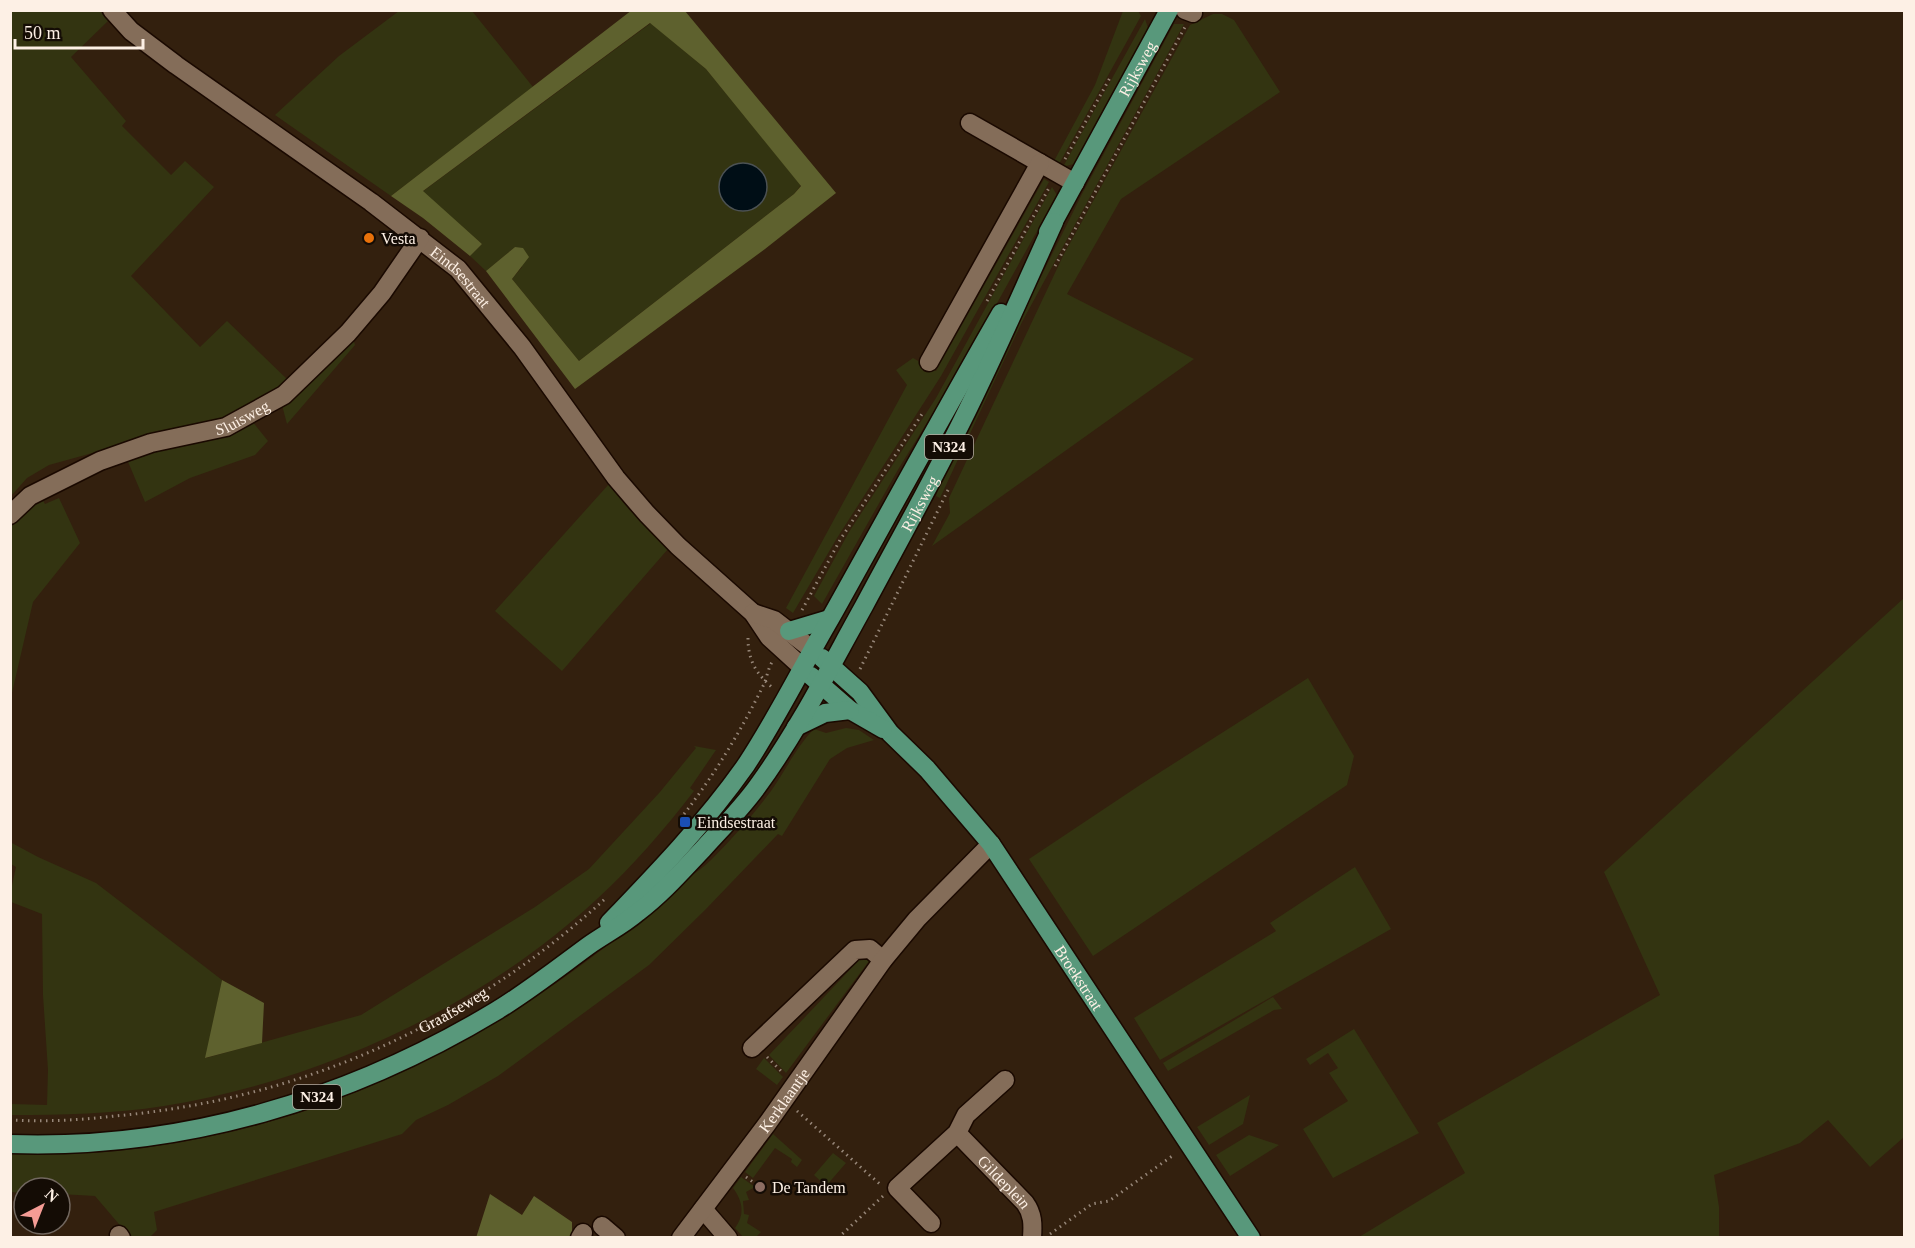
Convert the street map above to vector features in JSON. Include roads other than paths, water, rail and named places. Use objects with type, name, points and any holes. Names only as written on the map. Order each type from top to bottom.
[{"type":"main road","name":"Rijksweg","points":[[813,650],[949,404],[1054,222],[1169,10]]},
{"type":"main road","name":"Rijksweg","points":[[820,684],[917,507],[978,388],[1054,222]]},
{"type":"main road","points":[[789,632],[829,620]]},
{"type":"main road","name":"Broekstraat","points":[[813,650],[860,692],[890,733],[927,769],[991,844],[1251,1238]]},
{"type":"main road","name":"Graafseweg","points":[[588,946],[669,860],[713,808],[746,764],[813,650]]},
{"type":"main road","name":"Broekstraat","points":[[803,668],[850,710],[890,733]]},
{"type":"main road","name":"Graafseweg","points":[[10,1144],[65,1143],[154,1136],[216,1125],[296,1105],[356,1083],[455,1035],[548,977],[588,946],[637,914],[674,880],[756,789],[796,727],[820,684]]},
{"type":"main road","points":[[796,727],[825,713],[850,710]]},
{"type":"street","name":"Eindsestraat","points":[[112,10],[131,31],[176,65],[420,238],[458,269],[522,347],[616,478],[646,514],[753,613],[769,637],[803,668]]},
{"type":"street","points":[[970,123],[1075,183]]},
{"type":"street","points":[[929,362],[1040,163]]},
{"type":"street","name":"Sluisweg","points":[[10,515],[30,496],[100,461],[151,443],[226,427],[284,395],[348,333],[382,293],[420,238]]},
{"type":"street","name":"Eindsestraat","points":[[753,613],[774,620],[813,650]]},
{"type":"street","name":"Kerklaantje","points":[[681,1238],[883,960],[917,919],[991,844]]},
{"type":"street","points":[[754,1046],[855,950],[870,949],[883,960]]},
{"type":"street","points":[[931,1223],[897,1188],[957,1133],[966,1115],[1005,1080]]},
{"type":"street","name":"Gildeplein","points":[[957,1133],[1025,1203],[1030,1211],[1032,1235]]},
{"type":"street","points":[[703,1209],[728,1238]]},
{"type":"street","points":[[602,1226],[616,1238]]},
{"type":"place","name":"Vesta","points":[[369,238]]},
{"type":"place","name":"Eindsestraat","points":[[685,822]]},
{"type":"place","name":"De Tandem","points":[[760,1187]]}]
